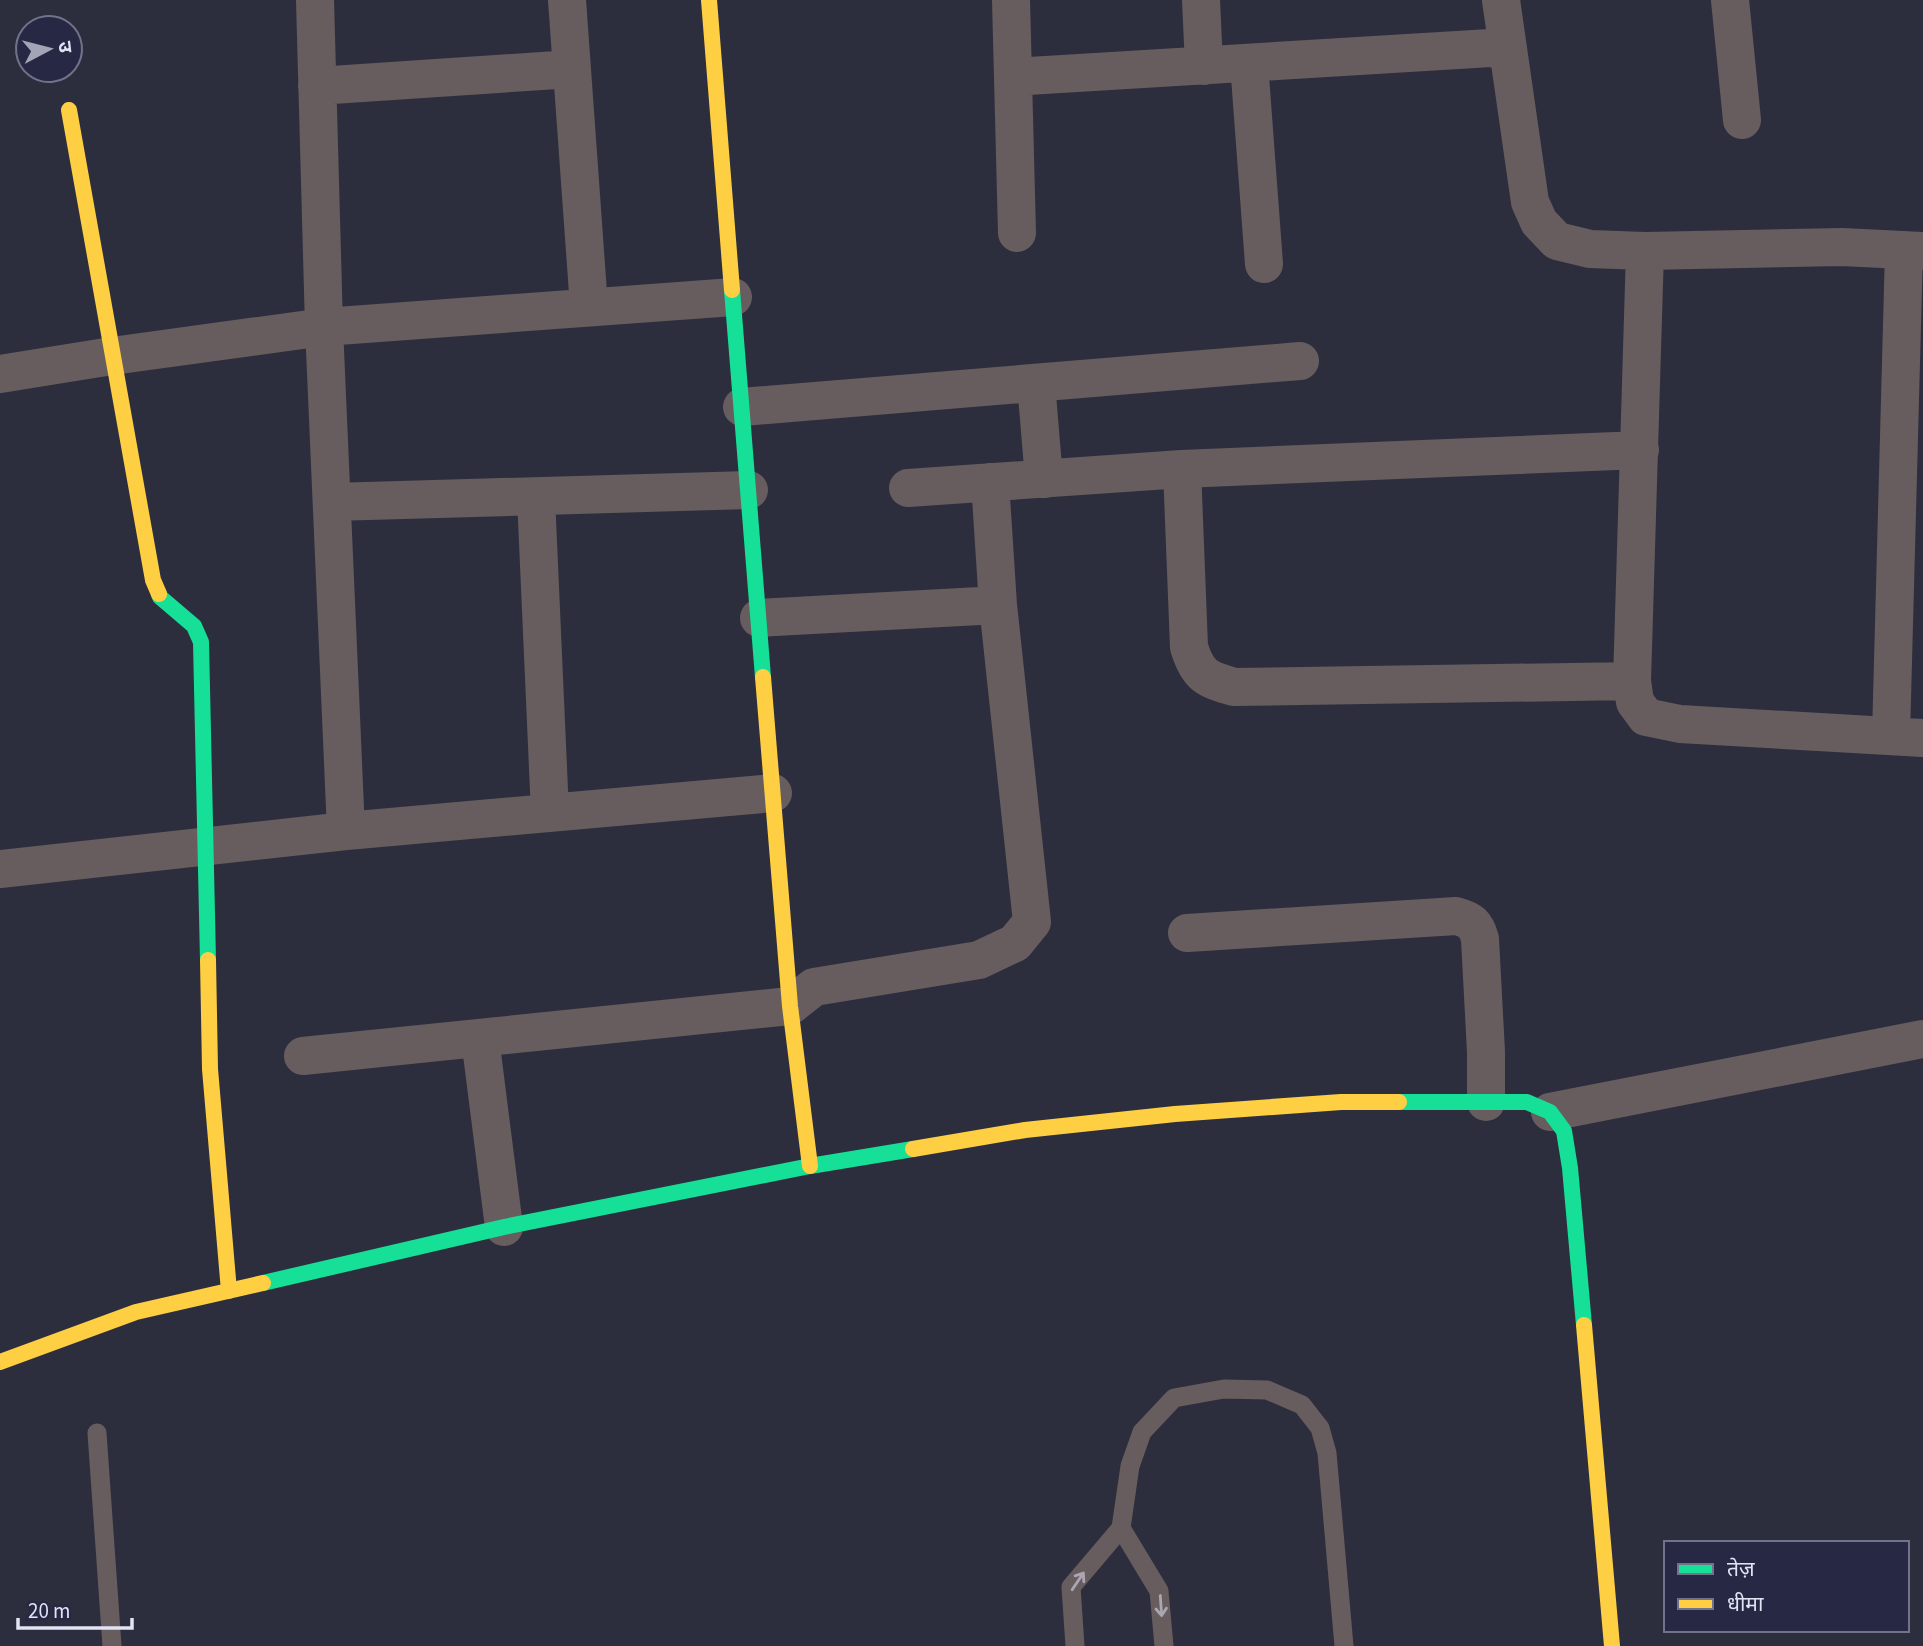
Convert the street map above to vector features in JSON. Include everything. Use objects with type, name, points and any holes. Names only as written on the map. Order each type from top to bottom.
[{"type":"street","points":[[315,0],[324,327],[346,831]]},
{"type":"street","points":[[567,0],[589,307]]},
{"type":"street","points":[[709,0],[790,1006],[810,1166]]},
{"type":"street","points":[[1011,0],[1017,233]]},
{"type":"street","points":[[1201,0],[1205,66]]},
{"type":"street","points":[[1501,0],[1530,202],[1539,222],[1557,241],[1590,249],[1646,251],[1790,247],[1913,250],[1907,737],[1680,724],[1646,717],[1635,702],[1632,681],[1646,251]]},
{"type":"street","points":[[1730,0],[1742,120]]},
{"type":"street","points":[[1013,77],[1507,47]]},
{"type":"street","points":[[1249,63],[1264,264]]},
{"type":"street","points":[[317,86],[572,69]]},
{"type":"street","points":[[69,110],[153,580],[159,597],[194,626],[201,642],[210,1069],[229,1291]]},
{"type":"street","points":[[0,374],[324,327],[733,297]]},
{"type":"street","points":[[742,407],[1300,362]]},
{"type":"street","points":[[1037,383],[1044,479]]},
{"type":"street","points":[[908,488],[1182,469],[1640,450]]},
{"type":"street","points":[[1182,469],[1189,646],[1195,665],[1211,681],[1234,687],[1632,681]]},
{"type":"street","points":[[303,1056],[790,1006],[814,987],[979,960],[1015,943],[1032,922],[998,604],[990,482]]},
{"type":"street","points":[[332,502],[749,490]]},
{"type":"street","points":[[536,497],[550,813]]},
{"type":"street","points":[[759,618],[998,604]]},
{"type":"street","points":[[0,869],[346,831],[773,793]]},
{"type":"street","points":[[1186,933],[1456,916],[1469,919],[1477,927],[1480,939],[1486,1102]]},
{"type":"street","points":[[480,1038],[504,1227]]},
{"type":"street","points":[[1550,1112],[1923,1039]]},
{"type":"street","points":[[0,1362],[136,1312],[504,1227],[810,1166],[1025,1130],[1175,1114],[1341,1102],[1527,1102],[1550,1112],[1564,1131],[1570,1168],[1612,1646]]},
{"type":"lane","points":[[1075,1646],[1071,1587],[1121,1528],[1129,1466],[1142,1432],[1174,1398],[1224,1389],[1268,1391],[1302,1405],[1320,1428],[1327,1453],[1344,1646]]},
{"type":"lane","points":[[97,1433],[112,1646]]},
{"type":"lane","points":[[1121,1528],[1159,1591],[1164,1646]]},
{"type":"traffic: fast","points":[[732,290],[763,677]]},
{"type":"traffic: fast","points":[[159,594],[194,626],[201,642],[208,960]]},
{"type":"traffic: fast","points":[[1399,1102],[1527,1102],[1550,1112],[1564,1131],[1570,1168],[1584,1325]]},
{"type":"traffic: fast","points":[[263,1283],[504,1227],[810,1166],[913,1149]]},
{"type":"traffic: slow","points":[[709,0],[732,290]]},
{"type":"traffic: slow","points":[[69,110],[153,580],[159,594]]},
{"type":"traffic: slow","points":[[763,677],[790,1006],[810,1166]]},
{"type":"traffic: slow","points":[[208,960],[210,1069],[229,1291]]},
{"type":"traffic: slow","points":[[913,1149],[1025,1130],[1175,1114],[1341,1102],[1399,1102]]},
{"type":"traffic: slow","points":[[0,1362],[136,1312],[263,1283]]},
{"type":"traffic: slow","points":[[1584,1325],[1612,1646]]}]
